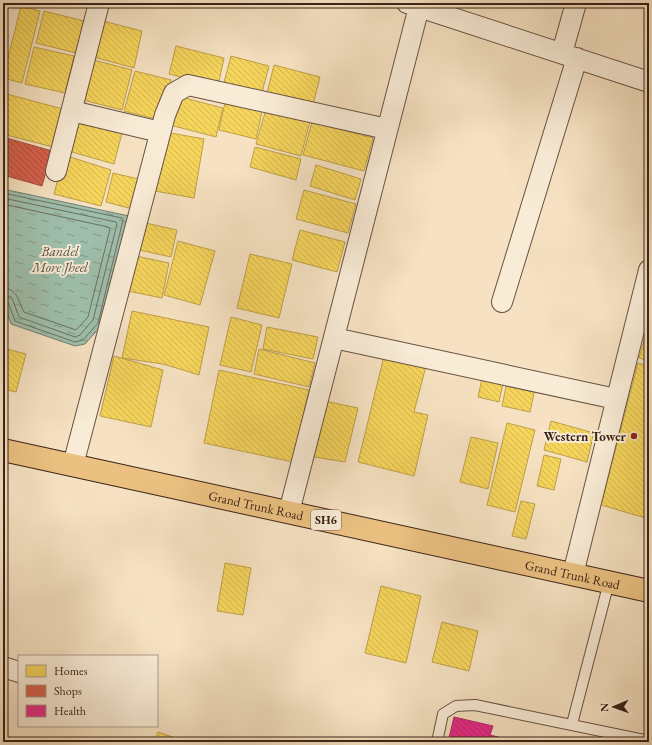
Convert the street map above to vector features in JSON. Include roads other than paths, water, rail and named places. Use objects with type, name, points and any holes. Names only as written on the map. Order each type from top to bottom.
[{"type":"main road","name":"Grand Trunk Road","points":[[3,450],[649,591]]},
{"type":"street","points":[[56,171],[99,3]]},
{"type":"street","points":[[502,302],[570,56],[576,3]]},
{"type":"street","points":[[289,512],[387,129],[415,4],[649,82]]},
{"type":"street","points":[[73,465],[160,132],[174,93],[188,85],[387,129]]},
{"type":"street","points":[[72,111],[160,132]]},
{"type":"street","points":[[573,574],[649,270]]},
{"type":"street","points":[[334,338],[616,398]]},
{"type":"street","points":[[3,667],[18,672]]},
{"type":"lane","points":[[572,724],[609,582]]},
{"type":"lane","points":[[437,742],[443,714],[456,706],[475,705],[649,741]]},
{"type":"water","name":"Bandel More Jheel","points":[[3,189],[129,216],[102,325],[85,344],[75,346],[11,324],[3,300]]},
{"type":"place","name":"Western Tower","points":[[634,436]]}]
